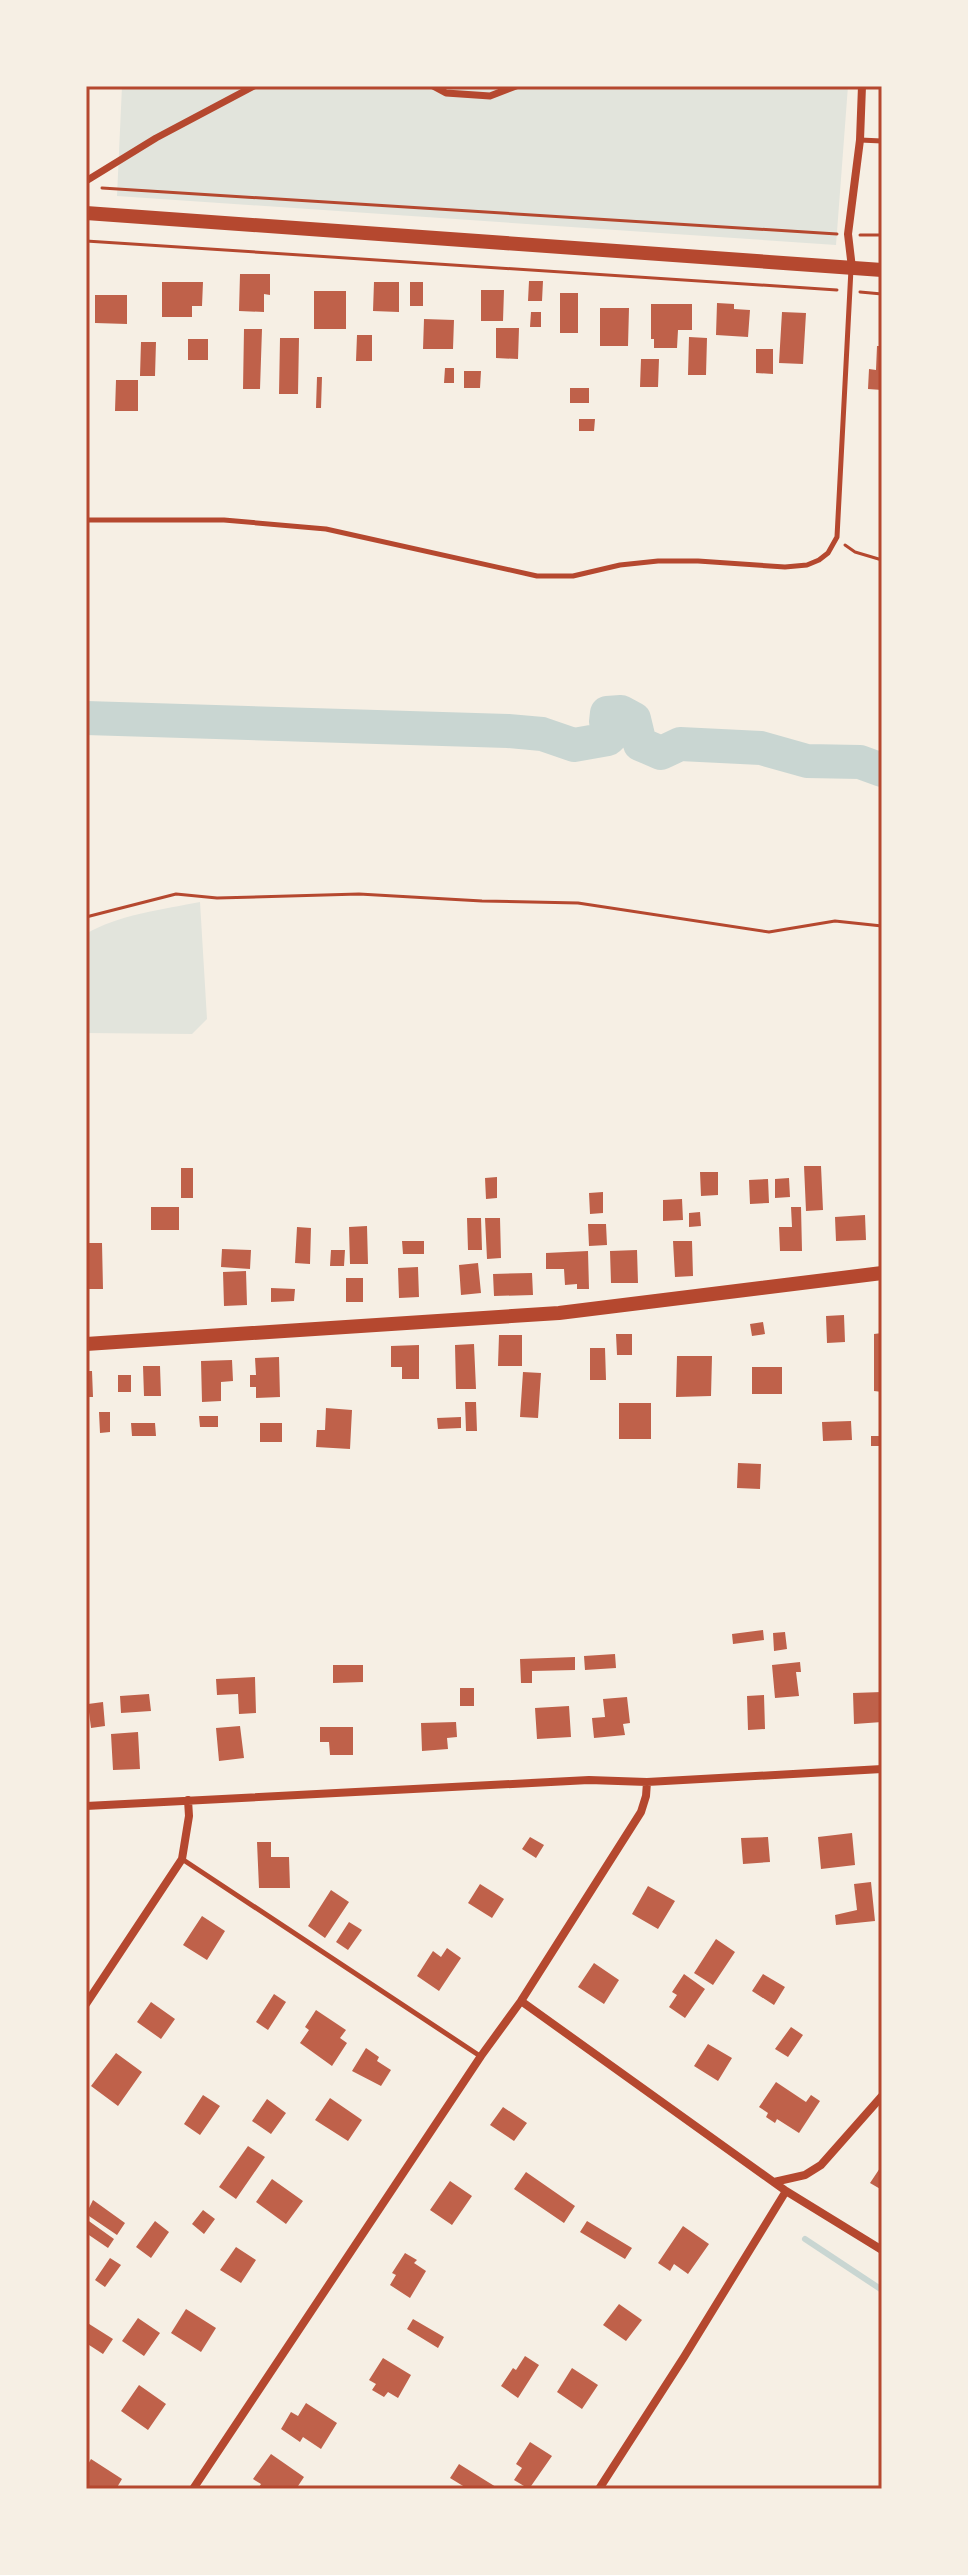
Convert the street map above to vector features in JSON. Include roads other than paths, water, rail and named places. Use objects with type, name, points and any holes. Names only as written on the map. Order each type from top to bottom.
[{"type":"main road","points":[[86,213],[882,270]]},
{"type":"main road","points":[[86,1344],[559,1313],[882,1273]]},
{"type":"street","points":[[86,181],[156,138],[254,86]]},
{"type":"street","points":[[433,86],[446,93],[490,96],[516,86]]},
{"type":"street","points":[[852,268],[848,234],[860,140],[862,86]]},
{"type":"street","points":[[86,1806],[589,1780],[647,1782],[882,1769]]},
{"type":"street","points":[[193,2489],[481,2056],[521,2001],[644,1806],[647,1782]]},
{"type":"street","points":[[86,2004],[182,1859],[189,1816],[188,1800]]},
{"type":"street","points":[[521,2001],[786,2191],[882,2250]]},
{"type":"street","points":[[774,2182],[805,2175],[821,2165],[882,2096]]},
{"type":"street","points":[[599,2489],[786,2191]]},
{"type":"lane","points":[[860,140],[882,141]]},
{"type":"lane","points":[[86,520],[224,520],[326,529],[537,576],[573,576],[620,565],[658,561],[785,567],[807,565],[828,553],[837,537],[852,268]]},
{"type":"lane","points":[[182,1859],[481,2056]]},
{"type":"waterway","points":[[86,718],[508,731],[542,734],[574,745],[608,739],[615,732],[615,726],[606,722],[607,713],[621,712],[634,719],[640,744],[661,753],[680,744],[761,748],[807,761],[860,762],[882,770]]},
{"type":"waterway","points":[[805,2239],[882,2290]]}]
